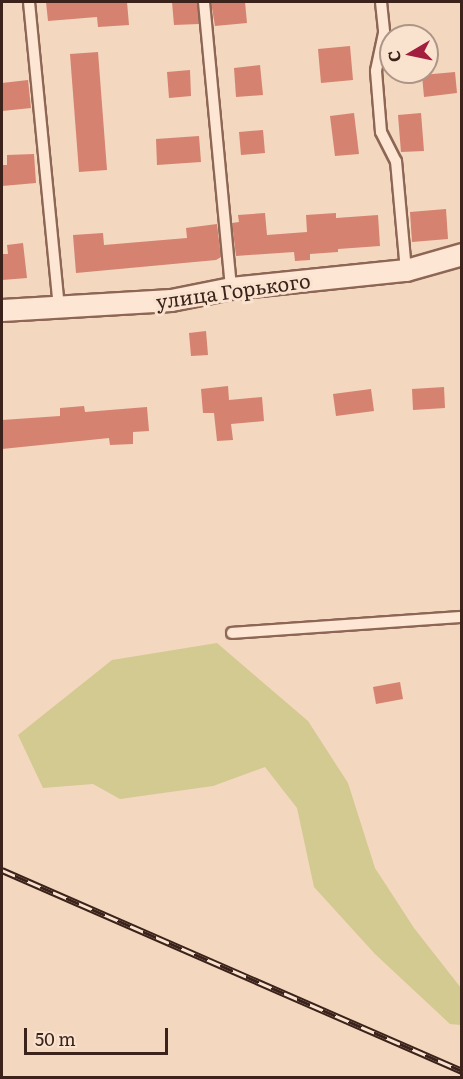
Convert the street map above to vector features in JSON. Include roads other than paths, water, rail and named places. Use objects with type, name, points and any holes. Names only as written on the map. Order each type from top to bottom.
[{"type":"street","name":"улица Горького","points":[[2,310],[59,309],[171,300],[231,288],[406,270],[462,254]]},
{"type":"lane","points":[[29,2],[59,309]]},
{"type":"lane","points":[[204,2],[231,288]]},
{"type":"lane","points":[[381,2],[384,33],[375,71],[381,132],[396,161],[406,270]]},
{"type":"lane","points":[[232,633],[462,616]]},
{"type":"railway","points":[[2,870],[462,1071]]}]
